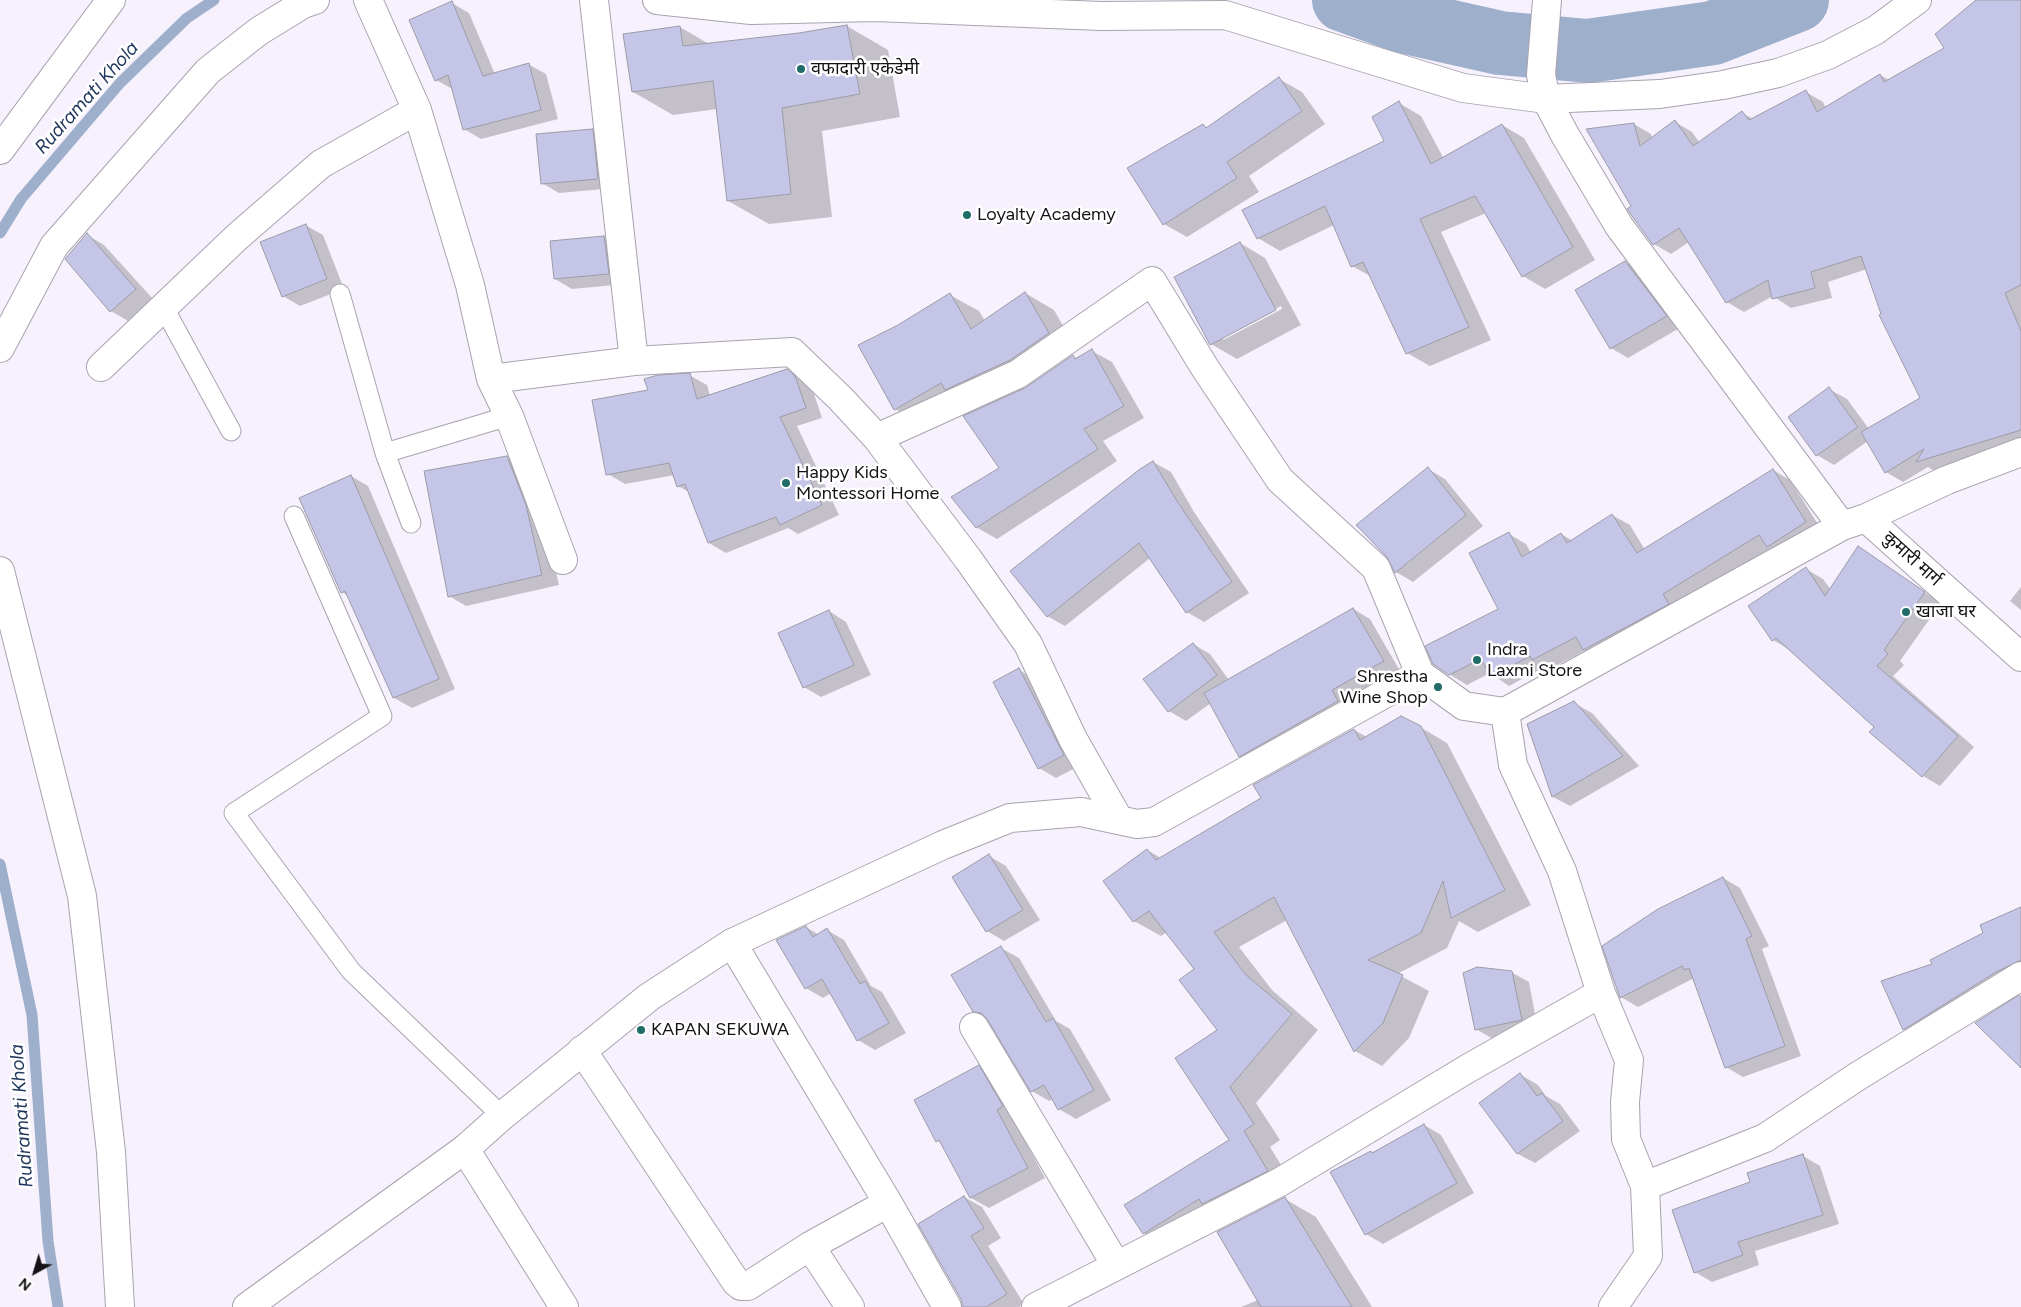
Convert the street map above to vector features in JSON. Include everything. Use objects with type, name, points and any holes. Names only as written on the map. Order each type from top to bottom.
[{"type":"street","points":[[0,150],[111,0]]},
{"type":"street","points":[[0,348],[54,246],[208,71],[259,31],[303,4],[315,0]]},
{"type":"street","points":[[368,0],[416,110],[470,285],[491,379],[509,416],[564,560]]},
{"type":"street","points":[[594,0],[634,361]]},
{"type":"street","points":[[657,0],[751,10],[875,7],[1101,16],[1226,15],[1463,88],[1543,87],[1660,94],[1723,86],[1778,73],[1828,54],[1876,30],[1917,0]]},
{"type":"street","points":[[1543,87],[1547,0]]},
{"type":"street","name":"कुमारी मार्ग","points":[[1543,87],[1619,226],[1854,522],[2021,657]]},
{"type":"street","points":[[101,367],[237,237],[321,164],[416,110]]},
{"type":"street","points":[[877,438],[1018,374],[1152,281],[1205,368],[1280,480],[1376,568],[1420,674],[1464,706],[1505,712],[1854,522],[1947,480],[2021,452]]},
{"type":"street","points":[[491,379],[634,361],[792,352],[841,399],[877,438],[968,559],[1028,644],[1073,739],[1119,820]]},
{"type":"street","points":[[0,571],[82,896],[111,1152],[120,1307]]},
{"type":"street","points":[[247,1307],[465,1149],[502,1116],[649,997],[732,944],[943,845],[1010,818],[1080,812],[1137,824],[1154,822],[1420,674]]},
{"type":"street","points":[[1505,712],[1513,765],[1562,871],[1601,994],[1628,1060],[1625,1102],[1626,1139],[1645,1186],[1648,1256],[1613,1307]]},
{"type":"street","points":[[732,944],[888,1203],[947,1307]]},
{"type":"street","points":[[1645,1186],[1765,1138],[1858,1076],[2021,976]]},
{"type":"street","points":[[1036,1307],[1280,1182],[1467,1069],[1601,994]]},
{"type":"street","points":[[974,1027],[1116,1265]]},
{"type":"street","points":[[582,1050],[736,1282],[748,1286],[810,1246],[888,1203]]},
{"type":"street","points":[[465,1149],[564,1307]]},
{"type":"street","points":[[810,1246],[850,1307]]},
{"type":"lane","points":[[340,294],[385,453],[410,523]]},
{"type":"lane","points":[[164,308],[230,431]]},
{"type":"lane","points":[[385,453],[509,416]]},
{"type":"lane","points":[[294,516],[382,716],[234,813],[351,971],[502,1116]]},
{"type":"building","points":[[1976,0],[2021,0],[2021,285],[2005,293],[2021,331],[2021,430],[1916,462],[1924,449],[1885,473],[1861,432],[1920,398],[1879,315],[1881,314],[1861,256],[1811,272],[1815,288],[1772,299],[1768,280],[1726,303],[1679,228],[1653,245],[1627,209],[1631,206],[1586,129],[1634,123],[1640,146],[1675,120],[1693,146],[1742,111],[1749,120],[1806,90],[1817,112],[1880,74],[1884,82],[1944,48],[1935,34]]},
{"type":"building","points":[[452,1],[483,76],[529,63],[541,110],[463,130],[448,75],[435,81],[409,20]]},
{"type":"building","points":[[847,25],[860,94],[782,108],[791,194],[727,201],[713,81],[632,92],[623,34],[680,26],[683,46],[799,33]]},
{"type":"building","points":[[1279,77],[1302,111],[1227,162],[1237,178],[1163,225],[1127,168],[1203,124],[1206,128]]},
{"type":"building","points":[[1399,101],[1431,164],[1502,124],[1573,247],[1522,277],[1475,196],[1420,219],[1469,327],[1406,354],[1363,262],[1351,267],[1325,206],[1257,239],[1242,210],[1384,141],[1372,117]]},
{"type":"building","points":[[593,129],[598,179],[541,184],[536,134]]},
{"type":"building","points":[[306,224],[327,279],[282,297],[260,242]]},
{"type":"building","points":[[87,233],[136,289],[110,312],[65,259]]},
{"type":"building","points":[[604,236],[609,274],[554,279],[550,241]]},
{"type":"building","points":[[1240,242],[1276,310],[1210,345],[1174,277]]},
{"type":"building","points":[[1625,261],[1667,316],[1610,349],[1575,290]]},
{"type":"building","points":[[1025,292],[1049,333],[1010,360],[945,390],[941,383],[894,410],[858,345],[898,325],[950,293],[971,329]]},
{"type":"building","points":[[1092,349],[1124,406],[1084,429],[1098,449],[976,528],[951,497],[999,468],[963,416],[1025,388],[1073,355],[1075,359]]},
{"type":"building","points":[[787,369],[795,376],[806,408],[780,417],[822,505],[780,525],[776,517],[708,543],[685,484],[677,487],[669,463],[606,475],[592,400],[648,390],[644,379],[658,375],[690,373],[697,399]]},
{"type":"building","points":[[1829,387],[1858,427],[1816,456],[1788,417]]},
{"type":"building","points":[[507,456],[526,505],[542,575],[448,597],[424,471]]},
{"type":"building","points":[[1153,461],[1177,501],[1232,582],[1186,613],[1139,543],[1047,617],[1010,571],[1140,469]]},
{"type":"building","points":[[1428,467],[1466,515],[1395,573],[1387,557],[1356,525]]},
{"type":"building","points":[[1773,469],[1806,522],[1767,547],[1759,535],[1663,594],[1669,604],[1583,650],[1576,637],[1532,660],[1530,656],[1491,677],[1481,659],[1449,675],[1433,664],[1425,646],[1498,609],[1469,553],[1509,532],[1522,557],[1561,533],[1567,543],[1612,514],[1637,553]]},
{"type":"building","points":[[351,475],[439,679],[393,698],[345,591],[341,593],[299,498]]},
{"type":"building","points":[[1858,546],[1925,592],[1884,650],[1888,654],[1877,666],[1958,736],[1922,777],[1869,732],[1874,727],[1776,638],[1772,641],[1748,606],[1806,567],[1825,596]]},
{"type":"building","points":[[1353,608],[1384,661],[1332,690],[1338,701],[1239,757],[1204,693]]},
{"type":"building","points":[[829,610],[854,665],[803,688],[778,633]]},
{"type":"building","points":[[1193,643],[1217,675],[1168,712],[1143,679]]},
{"type":"building","points":[[1019,668],[1064,755],[1038,769],[993,682]]},
{"type":"building","points":[[1574,701],[1623,756],[1552,797],[1527,724]]},
{"type":"building","points":[[1401,716],[1421,726],[1505,890],[1451,918],[1443,881],[1421,933],[1368,960],[1403,975],[1383,1023],[1354,1052],[1274,897],[1214,932],[1245,974],[1292,1014],[1230,1087],[1254,1124],[1244,1131],[1268,1171],[1202,1204],[1199,1199],[1143,1234],[1124,1205],[1229,1140],[1175,1058],[1217,1030],[1179,980],[1194,969],[1149,911],[1133,922],[1103,881],[1147,849],[1156,860],[1261,798],[1253,785],[1354,729],[1360,740]]},
{"type":"building","points":[[989,854],[1023,910],[986,932],[952,877]]},
{"type":"building","points":[[1723,877],[1752,936],[1746,939],[1785,1046],[1725,1068],[1689,968],[1684,970],[1682,966],[1620,998],[1602,946],[1658,909]]},
{"type":"building","points":[[2021,907],[2021,960],[1996,972],[1903,1030],[1881,981],[1932,964],[1930,960],[1983,933],[1980,925]]},
{"type":"building","points":[[806,926],[813,937],[827,928],[860,984],[865,981],[889,1023],[857,1041],[822,979],[805,989],[776,940]]},
{"type":"building","points":[[1001,946],[1046,1022],[1053,1018],[1094,1090],[1058,1110],[1044,1085],[1031,1092],[987,1019],[981,1013],[973,1012],[951,975]]},
{"type":"building","points":[[1477,967],[1512,971],[1522,1020],[1475,1030],[1463,973]]},
{"type":"building","points":[[2019,995],[2021,997],[2021,1068],[1975,1023]]},
{"type":"building","points":[[979,1065],[1003,1106],[997,1110],[1028,1168],[970,1198],[939,1140],[936,1142],[914,1100]]},
{"type":"building","points":[[1520,1073],[1537,1096],[1542,1093],[1563,1121],[1517,1154],[1479,1103]]},
{"type":"building","points":[[1424,1124],[1457,1183],[1365,1235],[1330,1172],[1371,1151],[1372,1153]]},
{"type":"building","points":[[1803,1154],[1823,1215],[1738,1242],[1743,1255],[1694,1273],[1672,1210],[1750,1182],[1747,1173]]},
{"type":"building","points":[[964,1196],[984,1228],[971,1236],[1007,1294],[986,1307],[963,1307],[961,1299],[918,1224]]},
{"type":"building","points":[[1285,1197],[1352,1307],[1261,1307],[1217,1232]]},
{"type":"waterway","name":"Rudramati Khola","points":[[0,233],[21,199],[120,83],[187,18],[214,0]]},
{"type":"waterway","points":[[1344,0],[1402,21],[1500,43],[1588,51],[1713,33],[1797,0]]},
{"type":"waterway","name":"Rudramati Khola","points":[[0,864],[32,1015],[48,1241],[58,1307]]},
{"type":"place","name":"वफादारी एकेडेमी","points":[[801,69]]},
{"type":"place","name":"Loyalty Academy","points":[[967,215]]},
{"type":"place","name":"Happy Kids Montessori Home","points":[[786,483]]},
{"type":"place","name":"खाजा घर","points":[[1906,612]]},
{"type":"place","name":"Indra Laxmi Store","points":[[1477,660]]},
{"type":"place","name":"Shrestha Wine Shop","points":[[1438,687]]},
{"type":"place","name":"KAPAN SEKUWA","points":[[641,1030]]}]
